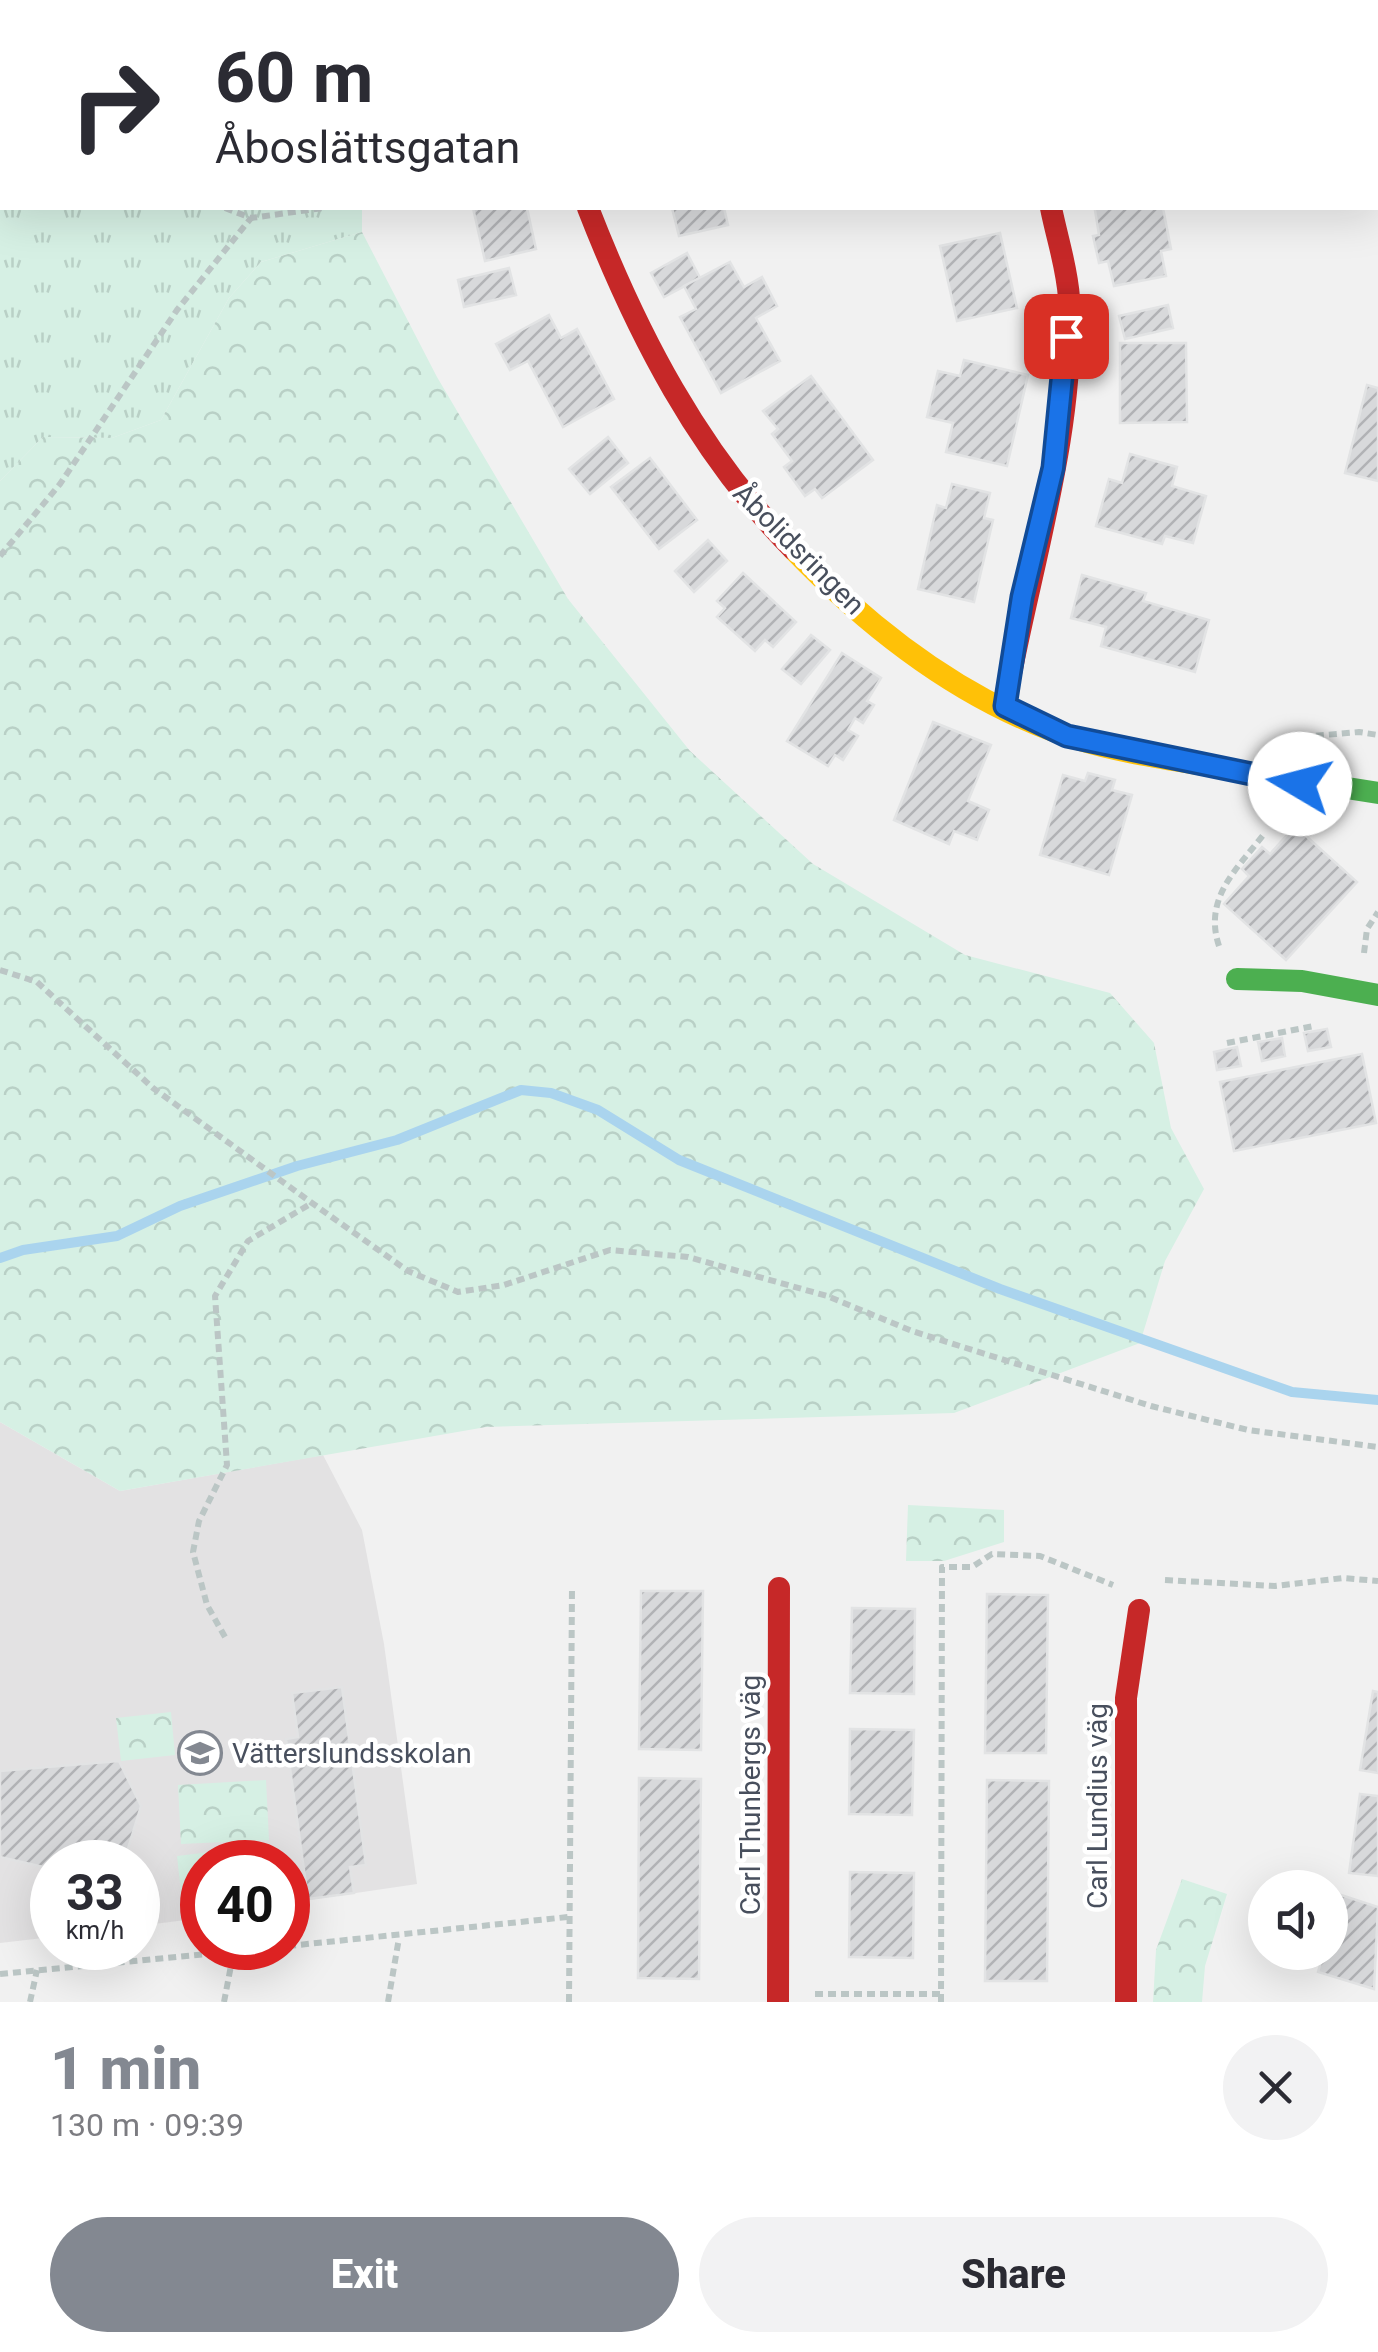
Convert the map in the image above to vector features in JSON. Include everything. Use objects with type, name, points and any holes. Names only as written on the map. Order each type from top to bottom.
[{"type":"street","name":"Åbolidsringen","points":[[589,210],[650,358],[732,483],[845,602],[951,679],[1067,736],[1261,778],[1378,793]]},
{"type":"street","points":[[1005,706],[1022,597],[1053,468],[1070,303],[1051,210]]},
{"type":"street","points":[[1237,979],[1302,981],[1378,996]]},
{"type":"street","name":"Carl Thunbergs väg","points":[[778,1998],[779,1588]]},
{"type":"street","name":"Carl Lundius väg","points":[[1126,2002],[1126,1698],[1139,1610]]},
{"type":"path","points":[[230,210],[251,218],[309,210]]},
{"type":"path","points":[[0,556],[60,484],[177,310],[251,218]]},
{"type":"path","points":[[1237,979],[1216,942],[1214,913],[1218,892],[1264,834]]},
{"type":"path","points":[[0,970],[36,982],[154,1088],[312,1203],[408,1270],[458,1292],[504,1285],[610,1250],[688,1257],[746,1270],[912,1331],[1169,1411],[1248,1430],[1378,1447]]},
{"type":"path","points":[[1227,1043],[1325,1024]]},
{"type":"path","points":[[225,1637],[208,1605],[193,1552],[200,1521],[227,1465],[216,1296],[248,1241],[312,1203]]},
{"type":"path","points":[[778,1998],[941,1998],[942,1567],[972,1567],[992,1554],[1040,1556],[1114,1586],[1139,1610]]},
{"type":"path","points":[[1154,1580],[1275,1586],[1343,1578],[1378,1581]]},
{"type":"path","points":[[569,2002],[572,1588]]},
{"type":"path","points":[[310,1944],[399,1938],[568,1917]]},
{"type":"path","points":[[388,2002],[399,1938]]},
{"type":"path","points":[[0,1974],[37,1970],[30,2002]]},
{"type":"path","points":[[224,2002],[230,1970]]},
{"type":"shaded area","name":"Vätterslundsskolan","points":[[0,1422],[120,1491],[323,1455],[362,1530],[384,1644],[417,1884],[310,1900],[310,1840],[180,1840],[180,1921],[160,1923],[160,1840],[30,1840],[30,1940],[0,1943]]},
{"type":"green space","points":[[0,210],[362,210],[362,232],[261,262],[229,298],[161,420],[112,438],[43,437],[0,481]]},
{"type":"green space","points":[[362,232],[437,377],[568,599],[690,751],[813,864],[965,955],[1110,993],[1154,1043],[1171,1128],[1204,1189],[1165,1261],[1140,1343],[954,1413],[486,1427],[120,1491],[0,1422],[0,481],[43,437],[112,438],[161,420],[229,298],[261,262]]},
{"type":"green space","points":[[908,1505],[1004,1510],[1004,1542],[944,1561],[906,1561]]},
{"type":"green space","points":[[171,1712],[175,1755],[121,1761],[116,1718]]},
{"type":"green space","points":[[266,1780],[269,1840],[181,1840],[178,1785]]},
{"type":"green space","points":[[1182,1879],[1227,1894],[1205,1966],[1202,2002],[1153,2002],[1156,1950]]},
{"type":"building","points":[[473,210],[527,210],[536,249],[485,261]]},
{"type":"building","points":[[672,210],[724,210],[728,225],[679,236]]},
{"type":"building","points":[[1095,210],[1163,210],[1171,249],[1161,251],[1166,276],[1114,286],[1108,261],[1099,263],[1093,236],[1099,235]]},
{"type":"building","points":[[1000,233],[1017,308],[957,321],[940,246]]},
{"type":"building","points":[[687,253],[700,278],[664,297],[651,273]]},
{"type":"building","points":[[730,262],[744,287],[762,277],[777,306],[756,318],[780,361],[721,393],[680,317],[696,309],[684,286]]},
{"type":"building","points":[[509,268],[516,295],[464,307],[458,280]]},
{"type":"building","points":[[1168,305],[1173,328],[1125,339],[1119,316]]},
{"type":"building","points":[[549,315],[561,338],[577,329],[614,399],[563,427],[528,361],[510,370],[496,344]]},
{"type":"building","points":[[1120,343],[1186,343],[1187,422],[1120,423]]},
{"type":"building","points":[[964,360],[1028,375],[1007,466],[946,452],[953,423],[927,417],[938,371],[960,376]]},
{"type":"building","points":[[811,376],[873,460],[822,498],[815,489],[805,496],[784,467],[792,461],[772,434],[778,429],[763,411]]},
{"type":"building","points":[[1367,385],[1378,388],[1378,481],[1345,473]]},
{"type":"building","points":[[608,437],[628,463],[590,494],[569,469]]},
{"type":"building","points":[[1130,454],[1177,467],[1172,486],[1206,496],[1193,543],[1165,536],[1162,544],[1096,526],[1109,479],[1122,483]]},
{"type":"building","points":[[650,458],[697,520],[659,549],[611,487]]},
{"type":"building","points":[[952,484],[990,493],[984,518],[993,520],[974,602],[918,589],[937,505],[946,508]]},
{"type":"building","points":[[708,540],[727,561],[694,592],[675,571]]},
{"type":"building","points":[[743,573],[796,622],[773,647],[765,640],[755,651],[717,617],[725,608],[717,601]]},
{"type":"building","points":[[1082,575],[1146,593],[1143,601],[1209,620],[1195,672],[1101,646],[1106,627],[1071,618]]},
{"type":"building","points":[[811,635],[830,650],[801,684],[782,669]]},
{"type":"building","points":[[842,653],[881,678],[867,701],[874,705],[863,723],[855,718],[848,730],[858,736],[843,760],[835,755],[828,766],[787,741]]},
{"type":"building","points":[[933,722],[991,745],[968,801],[989,810],[977,840],[954,831],[949,844],[894,820]]},
{"type":"building","points":[[1088,773],[1115,780],[1112,790],[1132,795],[1109,875],[1040,855],[1063,775],[1085,781]]},
{"type":"building","points":[[1295,826],[1357,882],[1286,960],[1224,904],[1249,876],[1242,869],[1262,847],[1270,854]]},
{"type":"building","points":[[1327,1029],[1331,1047],[1308,1051],[1304,1033]]},
{"type":"building","points":[[1282,1038],[1285,1056],[1262,1061],[1258,1042]]},
{"type":"building","points":[[1237,1047],[1241,1066],[1217,1070],[1214,1052]]},
{"type":"building","points":[[1362,1054],[1376,1123],[1234,1151],[1220,1082]]},
{"type":"building","points":[[641,1591],[703,1591],[701,1750],[639,1749]]},
{"type":"building","points":[[987,1594],[1048,1595],[1046,1753],[985,1753]]},
{"type":"building","points":[[852,1608],[915,1609],[914,1694],[850,1693]]},
{"type":"building","points":[[342,1687],[366,1865],[350,1867],[354,1893],[310,1899],[310,1840],[300,1840],[286,1739],[298,1737],[292,1693]]},
{"type":"building","points":[[1373,1691],[1378,1692],[1378,1773],[1360,1770]]},
{"type":"building","points":[[850,1729],[914,1730],[912,1815],[849,1814]]},
{"type":"building","points":[[119,1761],[141,1806],[131,1840],[30,1840],[30,1864],[0,1857],[0,1771]]},
{"type":"building","points":[[639,1778],[701,1779],[699,1979],[638,1978]]},
{"type":"building","points":[[987,1780],[1049,1781],[1047,1981],[985,1981]]},
{"type":"building","points":[[1360,1794],[1378,1796],[1378,1876],[1349,1873]]},
{"type":"building","points":[[850,1872],[914,1873],[913,1958],[849,1957]]},
{"type":"building","points":[[1348,1897],[1378,1907],[1374,1989],[1318,1972],[1348,1970]]},
{"type":"waterway","points":[[0,1258],[23,1250],[117,1236],[180,1206],[297,1166],[397,1140],[521,1090],[551,1093],[598,1110],[679,1160],[1000,1289],[1292,1392],[1378,1400]]},
{"type":"traffic: fast","points":[[1227,769],[1378,793]]},
{"type":"traffic: fast","points":[[1237,979],[1302,981],[1378,995]]},
{"type":"traffic: slow","points":[[793,549],[888,636],[923,662],[998,706],[1095,744],[1227,769]]},
{"type":"traffic: jam","points":[[589,210],[627,301],[673,389],[728,473],[793,549]]},
{"type":"traffic: jam","points":[[1005,705],[1048,503],[1065,400],[1069,298],[1051,210]]},
{"type":"traffic: jam","points":[[778,2002],[779,1588]]},
{"type":"traffic: jam","points":[[1126,2002],[1126,1698],[1139,1610]]},
{"type":"place","name":"Vätterslundsskolan","points":[[200,1753]]},
{"type":"route","points":[[1066,336],[1053,468],[1022,597],[1005,706],[1067,736],[1300,784]]}]
